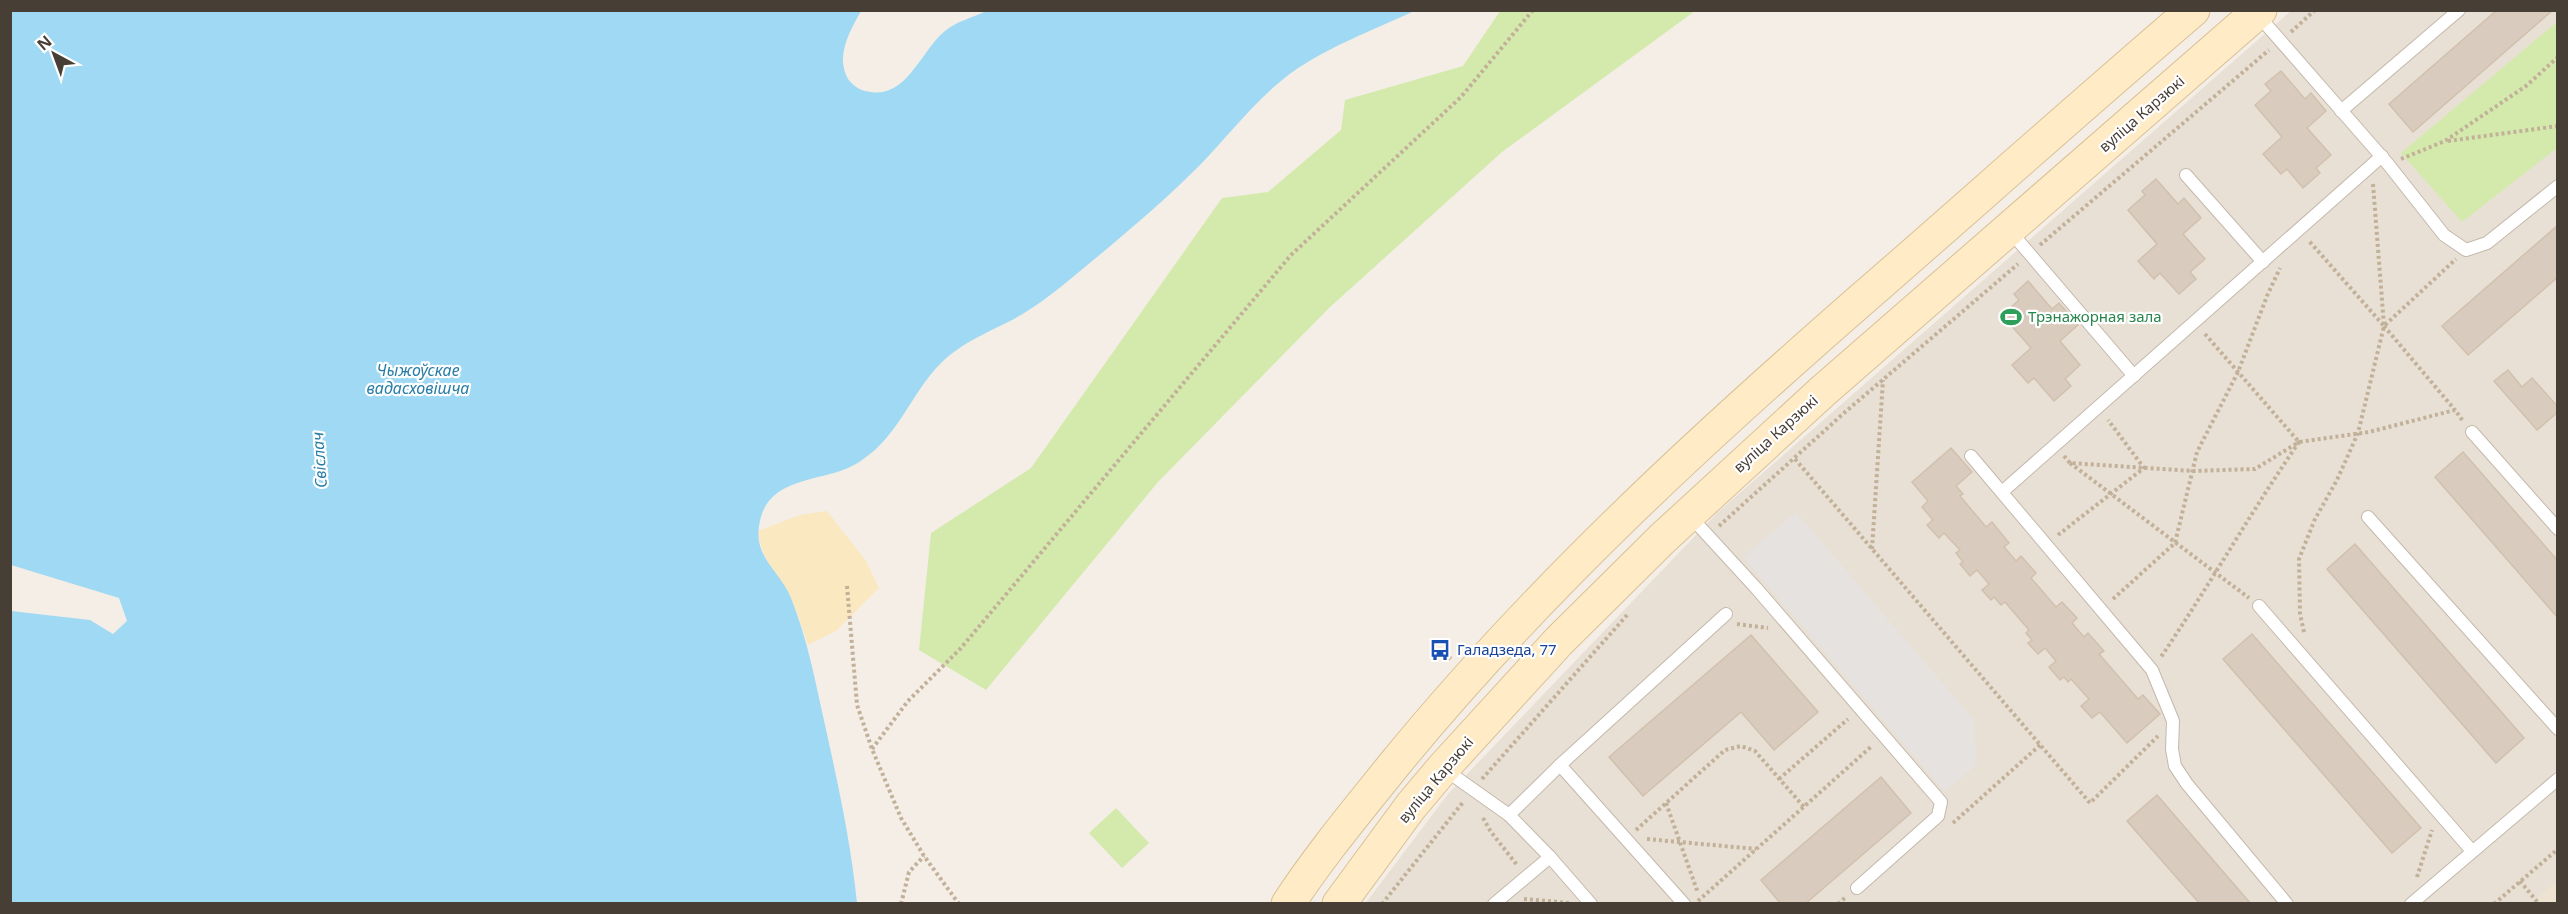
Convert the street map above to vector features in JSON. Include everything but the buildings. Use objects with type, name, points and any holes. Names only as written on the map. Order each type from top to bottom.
[{"type":"street","name":"вуліца Карзюкі","points":[[1339,903],[1411,806],[1559,641],[1698,525],[1823,391],[2020,242],[2259,12]]},
{"type":"street","points":[[1288,903],[1346,825],[1414,740],[1563,576],[1633,507],[1788,364],[2179,18]]},
{"type":"lane","points":[[2341,111],[2459,10]]},
{"type":"lane","points":[[2259,12],[2280,41],[2385,160],[2444,235],[2466,250],[2487,243],[2558,186]]},
{"type":"lane","points":[[2002,492],[2372,165],[2385,160]]},
{"type":"lane","points":[[2186,175],[2263,262]]},
{"type":"lane","points":[[2020,242],[2134,376]]},
{"type":"lane","points":[[2472,432],[2558,529]]},
{"type":"lane","points":[[1971,456],[2152,670],[2173,721],[2172,749],[2175,766],[2187,784],[2287,903]]},
{"type":"lane","points":[[2368,517],[2558,729]]},
{"type":"lane","points":[[1698,525],[1885,735],[1941,802],[1938,816],[1857,888]]},
{"type":"lane","points":[[2259,606],[2472,851]]},
{"type":"lane","points":[[1509,815],[1560,765],[1727,619]]},
{"type":"lane","points":[[1560,765],[1693,900]]},
{"type":"lane","points":[[1443,768],[1509,815],[1591,903]]},
{"type":"lane","points":[[2410,903],[2558,779]]},
{"type":"lane","points":[[1494,903],[1550,857]]},
{"type":"path","points":[[872,749],[908,701],[961,648],[1291,255],[1461,97],[1533,10]]},
{"type":"path","points":[[1698,525],[1795,459],[1883,380],[2020,242],[2280,41],[2315,10]]},
{"type":"path","points":[[2445,141],[2526,86],[2558,57]]},
{"type":"path","points":[[2385,160],[2445,141],[2558,126]]},
{"type":"path","points":[[2310,665],[2300,614],[2299,558],[2315,519],[2337,480],[2358,434],[2384,326],[2372,165]]},
{"type":"path","points":[[2101,610],[2175,543],[2198,452],[2238,372],[2266,296],[2299,230],[2384,326],[2472,432]]},
{"type":"path","points":[[2384,326],[2466,250]]},
{"type":"path","points":[[2195,322],[2300,442]]},
{"type":"path","points":[[1872,549],[1883,380]]},
{"type":"path","points":[[2098,407],[2144,468]]},
{"type":"path","points":[[2070,462],[2193,471],[2255,469],[2300,442],[2358,434],[2455,410]]},
{"type":"path","points":[[2152,670],[2217,573],[2271,483],[2300,442]]},
{"type":"path","points":[[2055,445],[2070,462],[2259,606]]},
{"type":"path","points":[[1795,459],[2091,803],[2173,721]]},
{"type":"path","points":[[2046,545],[2144,468]]},
{"type":"path","points":[[847,586],[857,705],[872,749],[902,818],[924,856],[959,903]]},
{"type":"path","points":[[1382,903],[1473,789],[1634,607]]},
{"type":"path","points":[[1727,619],[1775,628]]},
{"type":"path","points":[[1779,779],[1852,715]]},
{"type":"path","points":[[1666,803],[1679,842],[1693,900],[1756,849],[1885,735]]},
{"type":"path","points":[[1636,831],[1725,750],[1741,746],[1755,751],[1804,807]]},
{"type":"path","points":[[2416,881],[2438,812]]},
{"type":"path","points":[[1628,822],[1651,848]]},
{"type":"path","points":[[1644,839],[1756,849]]},
{"type":"path","points":[[2494,903],[2558,849]]},
{"type":"path","points":[[901,903],[909,872],[924,856]]},
{"type":"path","points":[[2520,881],[2539,903]]},
{"type":"shaded area","points":[[2291,11],[2557,11],[2557,903],[1365,904],[1448,794],[1717,513]]},
{"type":"shaded area","points":[[1796,512],[1974,720],[1976,765],[1945,792],[1743,557]]},
{"type":"shaded area","points":[[2557,881],[2557,903],[2532,903]]},
{"type":"green space","points":[[1500,11],[1695,11],[1502,152],[1329,308],[1158,482],[986,690],[919,650],[931,533],[1031,468],[1222,198],[1268,192],[1341,130],[1345,100],[1463,66]]},
{"type":"green space","points":[[2557,22],[2557,148],[2462,222],[2401,153]]},
{"type":"green space","points":[[1116,808],[1149,843],[1122,868],[1089,833]]},
{"type":"sand","points":[[827,511],[866,561],[879,588],[836,631],[808,645],[797,613],[764,553],[758,531],[800,515]]},
{"type":"water","name":"Чыжоўскае вадасховішча","points":[[11,10],[861,11],[846,44],[844,70],[850,82],[864,91],[871,92],[884,92],[895,88],[945,31],[986,11],[1414,11],[1336,47],[1291,73],[1254,106],[1183,182],[1062,286],[1021,315],[969,342],[941,363],[924,383],[894,428],[869,455],[845,469],[789,486],[770,500],[763,511],[759,526],[760,547],[787,589],[807,645],[844,814],[857,903],[11,904],[11,611],[90,620],[113,634],[127,621],[119,598],[11,565]]},
{"type":"place","name":"Трэнажорная зала","points":[[2011,317]]},
{"type":"place","name":"Галадзеда, 77","points":[[1440,650]]},
{"type":"water label","name":"Свіслач","points":[[319,460]]}]
